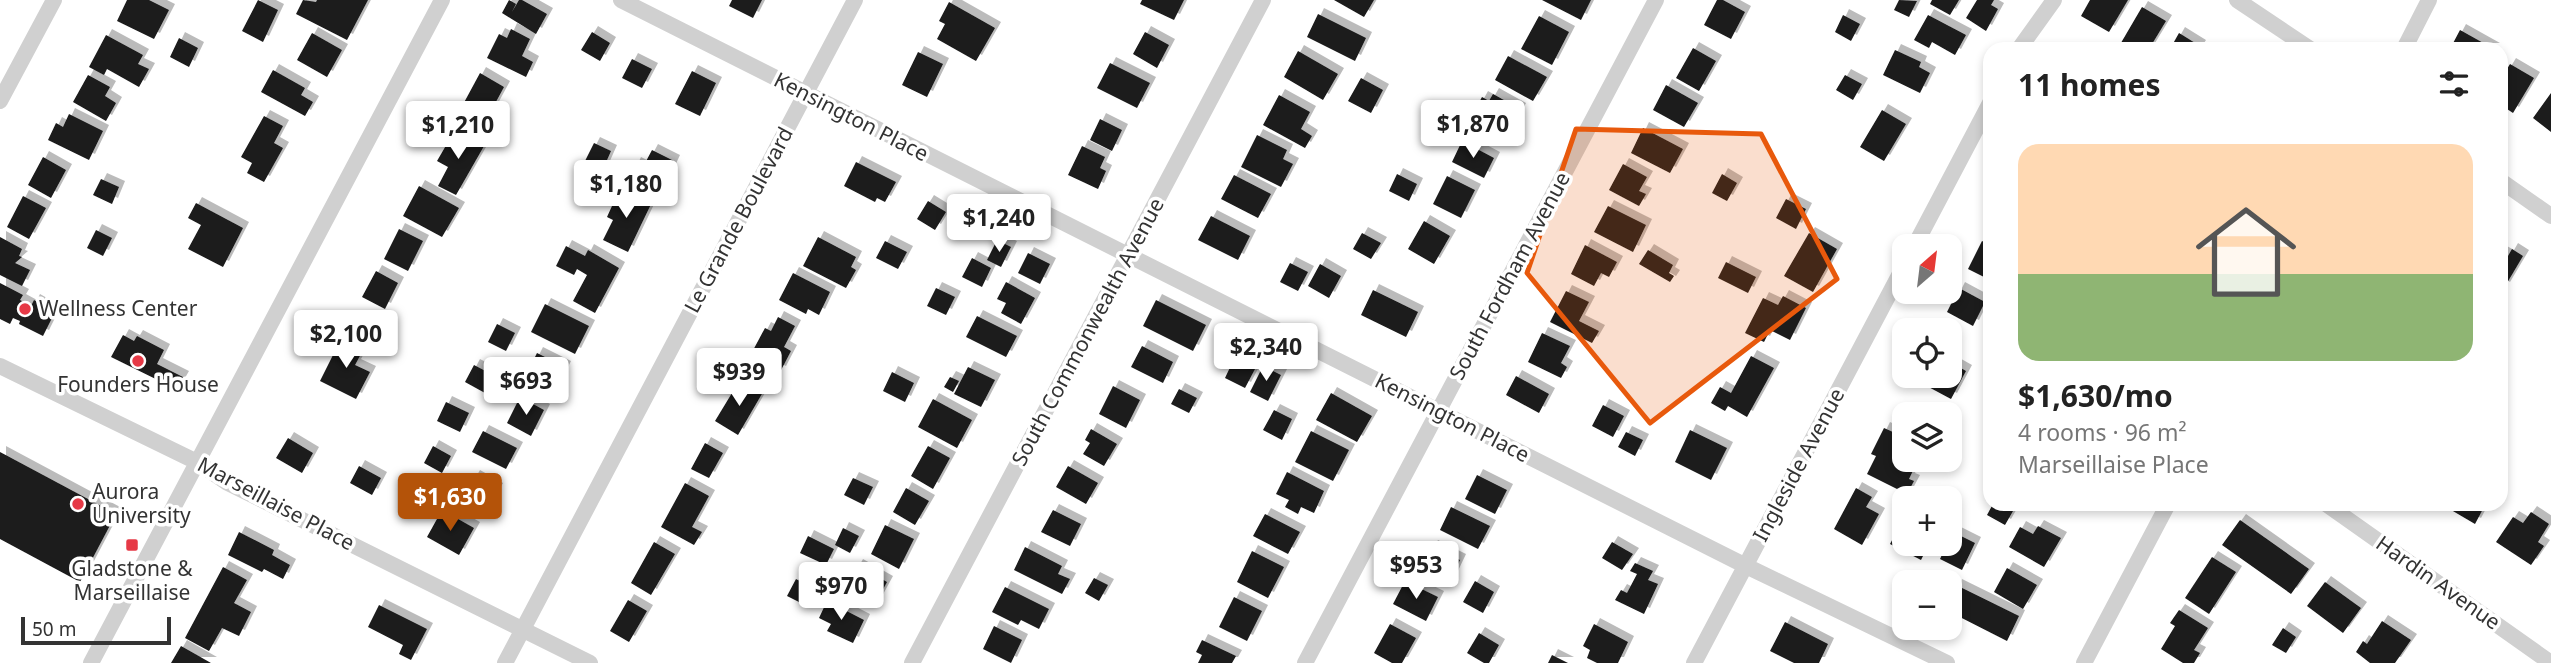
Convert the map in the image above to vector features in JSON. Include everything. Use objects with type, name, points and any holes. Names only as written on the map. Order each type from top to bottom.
[{"type":"street","points":[[0,101],[54,0]]},
{"type":"street","points":[[91,663],[442,0]]},
{"type":"street","name":"Kensington Place","points":[[621,0],[1746,566],[1947,663]]},
{"type":"street","name":"Le Grande Boulevard","points":[[505,663],[855,0]]},
{"type":"street","name":"South Commonwealth Avenue","points":[[912,663],[1263,0]]},
{"type":"street","name":"South Fordham Avenue","points":[[1305,663],[1656,0]]},
{"type":"street","points":[[2024,42],[2054,0]]},
{"type":"street","points":[[2237,0],[2300,42]]},
{"type":"street","points":[[2408,42],[2429,0]]},
{"type":"street","points":[[1921,234],[1983,116]]},
{"type":"street","points":[[2508,186],[2551,216]]},
{"type":"street","name":"Ingleside Avenue","points":[[1694,663],[1892,289]]},
{"type":"street","name":"Marseillaise Place","points":[[0,366],[197,462],[226,482],[590,663]]},
{"type":"street","points":[[2084,663],[2164,511]]},
{"type":"street","name":"Hardin Avenue","points":[[2336,511],[2551,663]]},
{"type":"highlighted area","points":[[1576,129],[1761,134],[1837,279],[1650,423],[1527,273]]},
{"type":"building","points":[[127,0],[149,0],[169,10],[154,39],[117,21]]},
{"type":"building","points":[[258,0],[278,10],[263,42],[242,31]]},
{"type":"building","points":[[303,0],[368,0],[347,40],[296,14]]},
{"type":"building","points":[[509,0],[516,4],[512,12],[519,0],[522,0],[547,14],[536,34],[502,13]]},
{"type":"building","points":[[732,0],[762,0],[753,18],[729,6]]},
{"type":"building","points":[[1142,0],[1184,0],[1174,20],[1140,4]]},
{"type":"building","points":[[1334,0],[1374,0],[1364,17]]},
{"type":"building","points":[[1542,0],[1591,0],[1581,20]]},
{"type":"building","points":[[1717,0],[1723,0],[1745,12],[1731,39],[1704,25]]},
{"type":"building","points":[[1899,0],[1917,1],[1909,17],[1894,10]]},
{"type":"building","points":[[1932,0],[1959,0],[1950,15],[1930,4]]},
{"type":"building","points":[[1977,0],[1994,0],[1991,5],[1998,9],[1986,31],[1966,18]]},
{"type":"building","points":[[2090,0],[2128,0],[2109,32],[2081,16]]},
{"type":"building","points":[[949,2],[995,28],[976,61],[937,39],[945,24],[939,21]]},
{"type":"building","points":[[2142,7],[2166,21],[2153,42],[2122,42]]},
{"type":"building","points":[[1318,14],[1366,38],[1355,61],[1307,37]]},
{"type":"building","points":[[1843,15],[1860,24],[1851,41],[1835,32]]},
{"type":"building","points":[[1928,15],[1966,35],[1955,55],[1932,42],[1929,48],[1914,40]]},
{"type":"building","points":[[1539,16],[1569,32],[1552,65],[1521,49]]},
{"type":"building","points":[[511,29],[530,39],[522,56],[533,62],[526,77],[487,58],[499,34],[507,38]]},
{"type":"building","points":[[2460,30],[2481,42],[2454,42]]},
{"type":"building","points":[[592,32],[610,43],[600,61],[581,50]]},
{"type":"building","points":[[1145,32],[1169,45],[1157,68],[1133,54]]},
{"type":"building","points":[[312,33],[342,50],[327,77],[297,60]]},
{"type":"building","points":[[2179,33],[2194,42],[2174,42]]},
{"type":"building","points":[[106,35],[143,55],[138,64],[149,69],[139,87],[107,69],[104,75],[89,67]]},
{"type":"building","points":[[179,38],[198,48],[189,67],[170,57]]},
{"type":"building","points":[[1693,48],[1716,61],[1699,91],[1676,78]]},
{"type":"building","points":[[1895,50],[1921,62],[1919,67],[1930,73],[1920,93],[1883,75]]},
{"type":"building","points":[[1298,51],[1338,74],[1323,100],[1284,77]]},
{"type":"building","points":[[918,52],[943,64],[927,97],[902,85]]},
{"type":"building","points":[[1508,56],[1547,77],[1533,101],[1495,80]]},
{"type":"building","points":[[632,59],[652,69],[642,88],[622,78]]},
{"type":"building","points":[[1110,63],[1150,83],[1137,108],[1097,88]]},
{"type":"building","points":[[2510,64],[2534,78],[2513,113],[2508,110]]},
{"type":"building","points":[[273,70],[305,88],[301,95],[313,102],[305,116],[261,92]]},
{"type":"building","points":[[692,71],[716,83],[700,116],[675,104]]},
{"type":"building","points":[[480,73],[504,87],[484,124],[460,110]]},
{"type":"building","points":[[88,75],[110,87],[105,96],[116,103],[106,121],[73,102]]},
{"type":"building","points":[[1845,75],[1862,84],[1853,100],[1836,90]]},
{"type":"building","points":[[1361,78],[1383,90],[1371,113],[1348,101]]},
{"type":"building","points":[[1666,85],[1698,103],[1684,127],[1653,110]]},
{"type":"building","points":[[2551,93],[2551,132],[2533,118]]},
{"type":"building","points":[[1493,94],[1520,109],[1505,136],[1471,117],[1482,97],[1489,101]]},
{"type":"building","points":[[1279,95],[1310,112],[1301,129],[1312,136],[1305,148],[1263,125]]},
{"type":"building","points":[[1882,110],[1906,124],[1884,161],[1860,147]]},
{"type":"building","points":[[69,114],[103,131],[89,160],[48,140],[56,123],[63,127]]},
{"type":"building","points":[[264,116],[283,126],[274,143],[283,148],[264,182],[247,173],[252,163],[241,157]]},
{"type":"building","points":[[1100,119],[1122,130],[1112,151],[1090,140]]},
{"type":"building","points":[[1643,128],[1683,149],[1670,173],[1631,153]]},
{"type":"building","points":[[455,130],[484,146],[456,195],[438,186],[448,167],[437,161]]},
{"type":"building","points":[[1257,135],[1287,150],[1283,159],[1293,164],[1281,187],[1241,167]]},
{"type":"building","points":[[1462,141],[1494,158],[1484,178],[1452,162]]},
{"type":"building","points":[[594,143],[611,151],[603,169],[585,161]]},
{"type":"building","points":[[1082,146],[1105,157],[1100,168],[1106,171],[1098,189],[1068,175]]},
{"type":"building","points":[[652,150],[674,161],[659,193],[628,178],[635,163],[643,167]]},
{"type":"building","points":[[43,157],[66,170],[51,198],[28,185]]},
{"type":"building","points":[[856,162],[896,182],[885,202],[877,198],[875,202],[844,186]]},
{"type":"building","points":[[1623,164],[1647,177],[1639,191],[1646,194],[1639,206],[1609,190]]},
{"type":"building","points":[[1397,174],[1417,184],[1409,201],[1389,191]]},
{"type":"building","points":[[1722,174],[1737,183],[1727,201],[1712,193]]},
{"type":"building","points":[[1234,175],[1271,194],[1258,218],[1221,199]]},
{"type":"building","points":[[1447,176],[1475,190],[1461,218],[1433,204]]},
{"type":"building","points":[[101,179],[119,187],[112,204],[93,195]]},
{"type":"building","points":[[419,186],[459,208],[442,237],[403,216]]},
{"type":"building","points":[[632,192],[652,202],[628,252],[603,240],[613,220],[607,217],[617,195],[628,201]]},
{"type":"building","points":[[23,196],[46,208],[29,239],[7,227]]},
{"type":"building","points":[[1786,199],[1806,209],[1796,229],[1776,218]]},
{"type":"building","points":[[928,201],[946,212],[935,230],[917,219]]},
{"type":"building","points":[[196,203],[243,228],[223,267],[188,249],[201,225],[188,218]]},
{"type":"building","points":[[1608,206],[1646,225],[1633,252],[1594,232]]},
{"type":"building","points":[[1211,216],[1250,236],[1238,260],[1198,240]]},
{"type":"building","points":[[1424,221],[1450,236],[1434,264],[1408,249]]},
{"type":"building","points":[[399,229],[423,241],[408,271],[384,259]]},
{"type":"building","points":[[96,230],[112,238],[103,256],[87,248]]},
{"type":"building","points":[[1362,233],[1381,243],[1371,259],[1353,249]]},
{"type":"building","points":[[1809,233],[1837,249],[1813,292],[1784,276]]},
{"type":"building","points":[[0,237],[22,249],[19,256],[22,257],[15,263],[30,270],[22,286],[0,275]]},
{"type":"building","points":[[818,237],[856,257],[851,267],[856,270],[846,288],[803,266]]},
{"type":"building","points":[[997,240],[1011,247],[1001,267],[987,260]]},
{"type":"building","points":[[885,241],[907,252],[898,269],[876,258]]},
{"type":"building","points":[[1982,241],[1983,242],[1983,276],[1968,269]]},
{"type":"building","points":[[1585,245],[1617,262],[1609,277],[1601,273],[1594,286],[1571,274]]},
{"type":"building","points":[[566,246],[585,256],[588,250],[619,268],[595,313],[573,301],[587,275],[577,269],[574,275],[556,266]]},
{"type":"building","points":[[2512,249],[2523,256],[2508,281],[2508,256]]},
{"type":"building","points":[[1648,250],[1673,265],[1669,273],[1674,276],[1670,282],[1639,264]]},
{"type":"building","points":[[1028,253],[1050,264],[1040,284],[1018,273]]},
{"type":"building","points":[[972,258],[991,268],[982,287],[962,277]]},
{"type":"building","points":[[1726,262],[1756,277],[1748,293],[1718,278]]},
{"type":"building","points":[[1290,263],[1308,272],[1298,291],[1280,282]]},
{"type":"building","points":[[1320,264],[1341,276],[1329,298],[1308,286]]},
{"type":"building","points":[[376,271],[398,283],[385,309],[362,297]]},
{"type":"building","points":[[793,273],[830,292],[819,315],[808,309],[806,314],[779,300]]},
{"type":"building","points":[[1006,282],[1035,298],[1021,324],[1001,313],[1006,303],[997,299]]},
{"type":"building","name":"Wellness Center","points":[[0,283],[23,295],[20,300],[31,306],[34,300],[55,312],[43,336],[13,318],[10,324],[0,319]]},
{"type":"building","points":[[936,288],[955,297],[946,315],[927,306]]},
{"type":"building","points":[[1373,290],[1418,312],[1406,337],[1361,315]]},
{"type":"building","points":[[1962,290],[1983,301],[1973,326],[1947,312],[1951,304],[1962,304]]},
{"type":"building","points":[[1566,291],[1589,302],[1579,321],[1599,331],[1592,343],[1550,322]]},
{"type":"building","points":[[1783,296],[1806,308],[1790,340],[1770,330],[1764,342],[1745,333],[1763,298],[1778,305]]},
{"type":"building","points":[[1156,300],[1206,325],[1193,351],[1143,326]]},
{"type":"building","points":[[545,304],[589,326],[575,354],[531,332]]},
{"type":"building","points":[[977,316],[1017,336],[1006,357],[966,337]]},
{"type":"building","points":[[778,317],[795,326],[784,347],[791,351],[780,372],[750,356],[765,328],[771,331]]},
{"type":"building","points":[[497,324],[515,333],[506,351],[488,342]]},
{"type":"building","points":[[1542,333],[1570,346],[1561,363],[1567,367],[1561,378],[1528,362]]},
{"type":"building","name":"Founders House","points":[[123,335],[134,341],[137,336],[164,350],[157,364],[183,377],[176,389],[111,357]]},
{"type":"building","points":[[341,339],[363,350],[355,365],[370,372],[356,399],[320,381]]},
{"type":"building","points":[[1142,346],[1173,362],[1163,383],[1131,367]]},
{"type":"building","points":[[537,353],[565,367],[551,395],[523,381]]},
{"type":"building","points":[[1751,356],[1774,368],[1747,417],[1728,406],[1725,411],[1711,403],[1720,387],[1731,393]]},
{"type":"building","points":[[1234,359],[1255,369],[1245,388],[1225,378]]},
{"type":"building","points":[[474,365],[493,375],[485,393],[465,382]]},
{"type":"building","points":[[1263,366],[1281,375],[1268,401],[1250,392]]},
{"type":"building","points":[[968,367],[995,380],[981,407],[954,394]]},
{"type":"building","points":[[892,372],[914,383],[905,402],[883,391]]},
{"type":"building","points":[[1516,376],[1549,394],[1539,413],[1506,395]]},
{"type":"building","points":[[950,377],[959,381],[953,392],[944,387]]},
{"type":"building","points":[[745,381],[763,392],[738,435],[715,421],[732,393],[737,395]]},
{"type":"building","points":[[1113,386],[1140,400],[1126,428],[1099,414]]},
{"type":"building","points":[[1930,388],[1957,388],[1951,399]]},
{"type":"building","points":[[1179,389],[1197,398],[1189,413],[1171,404]]},
{"type":"building","points":[[1331,393],[1372,416],[1357,442],[1316,420]]},
{"type":"building","points":[[520,397],[544,410],[531,436],[507,423]]},
{"type":"building","points":[[933,399],[972,420],[957,448],[918,427]]},
{"type":"building","points":[[446,402],[469,413],[460,432],[437,421]]},
{"type":"building","points":[[1603,405],[1624,416],[1613,437],[1592,426]]},
{"type":"building","points":[[1274,410],[1292,419],[1282,440],[1263,430]]},
{"type":"building","points":[[1884,428],[1892,432],[1892,472],[1912,472],[1909,479],[1914,481],[1911,486],[1892,486],[1867,474],[1876,456],[1871,454]]},
{"type":"building","points":[[1091,429],[1117,444],[1104,466],[1083,454],[1090,443],[1085,440]]},
{"type":"building","points":[[1690,430],[1727,448],[1711,480],[1675,462]]},
{"type":"building","points":[[483,431],[517,448],[506,469],[472,452]]},
{"type":"building","points":[[1311,431],[1349,450],[1333,481],[1295,462]]},
{"type":"building","points":[[1626,432],[1643,440],[1635,456],[1618,447]]},
{"type":"building","points":[[288,438],[313,453],[302,473],[276,458]]},
{"type":"building","points":[[705,443],[723,453],[709,478],[691,469]]},
{"type":"building","points":[[433,446],[451,456],[442,473],[424,463]]},
{"type":"building","points":[[928,446],[950,458],[933,489],[911,476]]},
{"type":"building","points":[[0,452],[116,514],[80,582],[0,539]]},
{"type":"building","points":[[359,466],[381,478],[372,495],[350,483]]},
{"type":"building","points":[[1068,466],[1098,483],[1086,504],[1056,487]]},
{"type":"building","points":[[1287,472],[1324,491],[1314,513],[1301,507],[1298,514],[1285,507],[1289,500],[1276,494]]},
{"type":"building","points":[[1477,475],[1507,490],[1495,514],[1465,499]]},
{"type":"building","points":[[474,476],[497,489],[485,510],[462,497]]},
{"type":"building","points":[[853,478],[873,487],[864,505],[844,495]]},
{"type":"building","points":[[685,483],[709,496],[692,527],[702,532],[694,545],[661,527]]},
{"type":"building","points":[[906,488],[929,501],[915,525],[893,512]]},
{"type":"building","points":[[1856,488],[1872,497],[1866,507],[1879,514],[1862,545],[1834,529]]},
{"type":"building","points":[[1451,507],[1490,526],[1478,549],[1440,530]]},
{"type":"building","points":[[442,510],[474,528],[459,555],[427,537]]},
{"type":"building","points":[[1053,510],[1081,524],[1070,546],[1041,532]]},
{"type":"building","points":[[1989,511],[2013,511],[2005,525],[1987,515]]},
{"type":"building","points":[[2453,511],[2482,511],[2475,524]]},
{"type":"building","points":[[2531,512],[2549,524],[2538,542],[2544,546],[2531,565],[2496,542],[2513,517],[2523,523]]},
{"type":"building","points":[[1265,514],[1300,532],[1288,554],[1253,536]]},
{"type":"building","points":[[2240,520],[2309,569],[2291,594],[2222,545]]},
{"type":"building","points":[[885,525],[914,539],[899,569],[871,554]]},
{"type":"building","points":[[2038,526],[2061,538],[2044,567],[2009,547],[2020,527],[2033,534]]},
{"type":"building","points":[[843,528],[859,536],[850,553],[835,545]]},
{"type":"building","points":[[239,532],[274,550],[272,555],[290,565],[283,579],[228,555]]},
{"type":"building","points":[[808,536],[834,549],[826,565],[800,553]]},
{"type":"building","points":[[1962,536],[1975,543],[1962,570],[1940,559],[1941,556],[1962,556]]},
{"type":"building","points":[[654,542],[675,554],[651,595],[631,583]]},
{"type":"building","points":[[1612,542],[1633,554],[1622,570],[1602,558]]},
{"type":"building","points":[[1432,546],[1460,560],[1449,583],[1420,569]]},
{"type":"building","points":[[1025,547],[1062,566],[1058,574],[1070,579],[1062,594],[1014,570]]},
{"type":"building","points":[[1252,551],[1284,567],[1268,598],[1237,582]]},
{"type":"building","points":[[2212,557],[2236,572],[2209,614],[2185,598]]},
{"type":"building","points":[[1635,563],[1653,571],[1648,580],[1658,584],[1644,614],[1615,600],[1621,590],[1627,593],[1637,574],[1630,571]]},
{"type":"building","points":[[857,565],[887,582],[875,604],[845,587]]},
{"type":"building","points":[[223,567],[247,580],[234,603],[251,612],[239,636],[222,628],[209,651],[185,638]]},
{"type":"building","points":[[2007,568],[2037,585],[2023,609],[1994,592]]},
{"type":"building","points":[[1094,578],[1108,585],[1099,601],[1085,593]]},
{"type":"building","points":[[796,579],[814,589],[805,605],[787,596]]},
{"type":"building","points":[[1405,581],[1438,597],[1426,621],[1393,604]]},
{"type":"building","points":[[1475,581],[1494,592],[1483,613],[1463,602]]},
{"type":"building","points":[[2325,582],[2361,608],[2343,633],[2307,606]]},
{"type":"building","points":[[1005,587],[1049,609],[1039,629],[1021,620],[1018,625],[992,612]]},
{"type":"building","points":[[1962,588],[2019,616],[2007,641],[1962,618]]},
{"type":"building","points":[[1234,597],[1262,611],[1247,641],[1219,627]]},
{"type":"building","points":[[628,600],[647,611],[629,642],[610,631]]},
{"type":"building","points":[[827,601],[864,620],[853,643],[827,631],[831,624],[819,618]]},
{"type":"building","points":[[379,605],[427,629],[411,660],[399,654],[403,645],[368,627]]},
{"type":"building","points":[[2179,610],[2208,628],[2194,650],[2200,653],[2194,663],[2183,663],[2161,649],[2175,626],[2170,623]]},
{"type":"building","points":[[2382,621],[2411,640],[2395,663],[2370,663],[2356,652],[2363,641],[2367,644]]},
{"type":"building","points":[[1785,622],[1828,644],[1819,663],[1794,663],[1770,651]]},
{"type":"building","points":[[1390,624],[1416,638],[1402,663],[1392,663],[1374,653]]},
{"type":"building","points":[[1594,624],[1628,642],[1618,663],[1597,663],[1587,658],[1590,650],[1583,646]]},
{"type":"building","points":[[994,626],[1022,640],[1011,663],[983,649]]},
{"type":"building","points":[[2283,628],[2296,637],[2286,653],[2272,645]]},
{"type":"building","points":[[1479,633],[1499,645],[1489,663],[1467,653]]},
{"type":"building","points":[[1202,640],[1236,656],[1232,663],[1198,663],[1202,655],[1196,652]]},
{"type":"building","points":[[181,646],[211,663],[171,663]]},
{"type":"building","points":[[1552,655],[1568,663],[1548,663]]},
{"type":"place","name":"Wellness Center","points":[[25,309]]},
{"type":"place","name":"Founders House","points":[[138,361]]},
{"type":"place","name":"Aurora University","points":[[78,504]]},
{"type":"place","name":"Gladstone & Marseillaise","points":[[132,545]]}]
